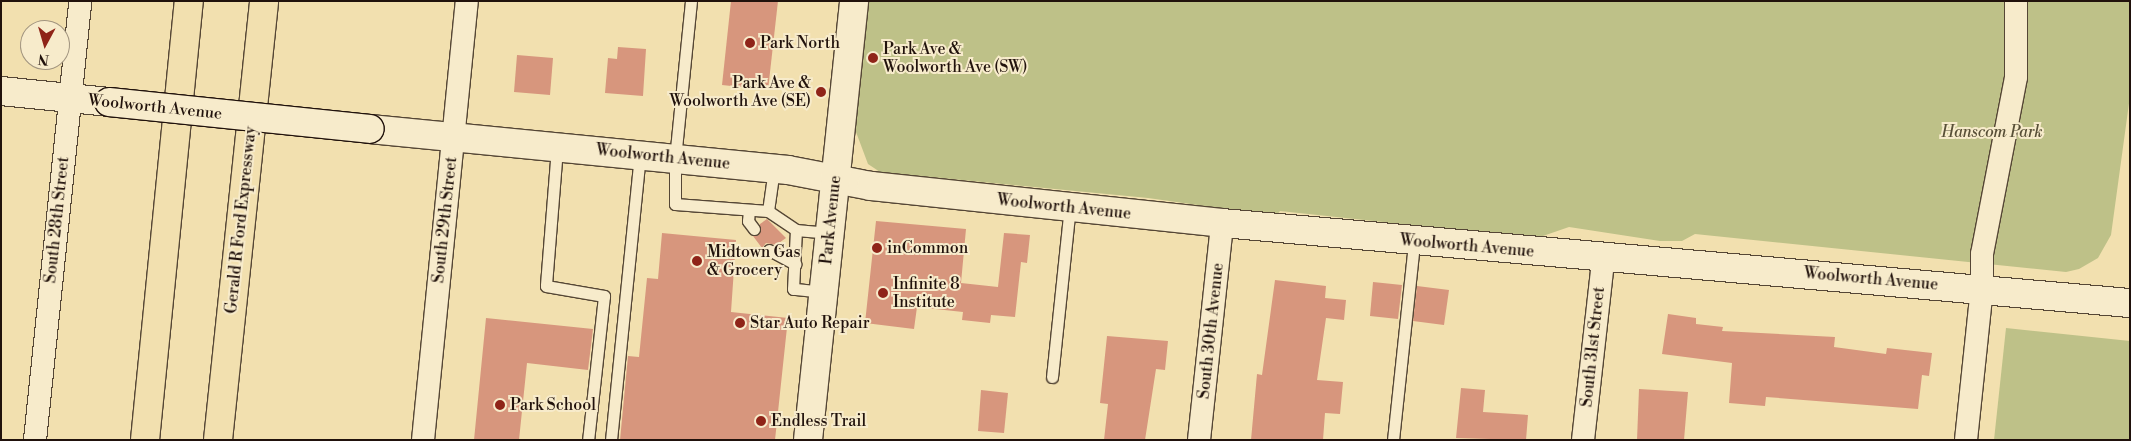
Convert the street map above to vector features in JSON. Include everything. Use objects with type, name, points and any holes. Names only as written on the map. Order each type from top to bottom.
[{"type":"highway","points":[[145,440],[189,1]]},
{"type":"highway","name":"Gerald R Ford Expressway","points":[[218,440],[264,1]]},
{"type":"street","name":"South 28th Street","points":[[35,440],[80,1]]},
{"type":"street","name":"South 29th Street","points":[[423,440],[467,1]]},
{"type":"street","name":"Park Avenue","points":[[808,440],[854,1]]},
{"type":"street","points":[[1966,440],[1982,289],[1985,233],[2016,77],[2016,1]]},
{"type":"street","name":"Woolworth Avenue","points":[[1,91],[370,129],[640,154],[774,169],[835,179],[1070,207],[1222,223],[1518,252],[1604,254],[2130,303]]},
{"type":"street","name":"South 30th Avenue","points":[[1199,440],[1222,223]]},
{"type":"street","name":"South 31st Street","points":[[1583,440],[1604,254]]},
{"type":"lane","points":[[691,1],[675,158],[675,204],[768,211],[796,230],[829,233]]},
{"type":"lane","points":[[557,146],[546,286],[604,296],[588,440]]},
{"type":"lane","points":[[611,440],[640,154]]},
{"type":"lane","points":[[768,211],[774,169]]},
{"type":"lane","points":[[1052,376],[1070,207]]},
{"type":"lane","points":[[749,210],[748,221],[754,228]]},
{"type":"lane","points":[[796,230],[793,289],[824,292]]},
{"type":"lane","points":[[1394,440],[1414,242]]},
{"type":"lane","points":[[769,250],[795,264]]},
{"type":"green space","name":"Hanscom Park","points":[[864,1],[2130,1],[2130,96],[2111,235],[2098,258],[2079,269],[2066,272],[1695,234],[1682,241],[1660,241],[1569,227],[1540,237],[1519,235],[1496,243],[1386,226],[1383,222],[1280,211],[1276,216],[1148,198],[880,172],[868,164],[853,124]]},
{"type":"green space","points":[[2006,328],[2130,341],[2130,440],[1994,440]]},
{"type":"building","name":"Park North","points":[[731,1],[778,1],[768,90],[722,85]]},
{"type":"building","points":[[618,47],[646,49],[643,96],[605,93],[608,58],[617,59]]},
{"type":"building","points":[[517,55],[553,58],[550,95],[514,92]]},
{"type":"building","points":[[767,219],[786,238],[776,245],[766,243],[762,248],[753,236],[759,235],[760,224]]},
{"type":"building","points":[[876,221],[966,229],[961,283],[998,287],[1004,233],[1030,235],[1027,263],[1021,262],[1015,317],[991,315],[990,323],[962,320],[963,312],[917,307],[914,329],[865,323]]},
{"type":"building","points":[[662,233],[736,240],[731,312],[788,318],[775,440],[620,440],[628,356],[639,357],[647,278],[658,279]]},
{"type":"building","points":[[1275,280],[1326,286],[1325,298],[1346,300],[1344,320],[1326,318],[1317,380],[1343,382],[1340,414],[1325,413],[1323,440],[1251,440],[1257,374],[1262,375]]},
{"type":"building","points":[[1373,282],[1402,285],[1398,319],[1370,316]]},
{"type":"building","points":[[1417,286],[1449,290],[1444,325],[1413,321]]},
{"type":"building","points":[[1668,314],[1696,318],[1696,324],[1723,327],[1722,331],[1835,337],[1834,347],[1886,354],[1887,348],[1932,353],[1929,376],[1922,375],[1918,409],[1766,397],[1765,406],[1729,403],[1732,363],[1662,354]]},
{"type":"building","name":"Park School","points":[[486,318],[593,329],[588,370],[527,363],[519,440],[474,440]]},
{"type":"building","points":[[1107,336],[1168,341],[1165,370],[1156,369],[1145,440],[1104,440],[1108,404],[1100,403]]},
{"type":"building","points":[[1461,388],[1485,390],[1483,412],[1528,415],[1526,440],[1456,438]]},
{"type":"building","points":[[1639,389],[1688,392],[1684,440],[1637,440]]},
{"type":"building","points":[[981,390],[1008,393],[1004,433],[978,431]]},
{"type":"place","name":"Park North","points":[[750,43]]},
{"type":"place","name":"Park Ave & Woolworth Ave (SW)","points":[[873,58]]},
{"type":"place","name":"Park Ave & Woolworth Ave (SE)","points":[[821,92]]},
{"type":"place","name":"inCommon","points":[[877,248]]},
{"type":"place","name":"Midtown Gas & Grocery","points":[[697,261]]},
{"type":"place","name":"Infinite 8 Institute","points":[[883,293]]},
{"type":"place","name":"Star Auto Repair","points":[[740,323]]},
{"type":"place","name":"Park School","points":[[500,405]]},
{"type":"place","name":"Endless Trail","points":[[761,421]]}]
